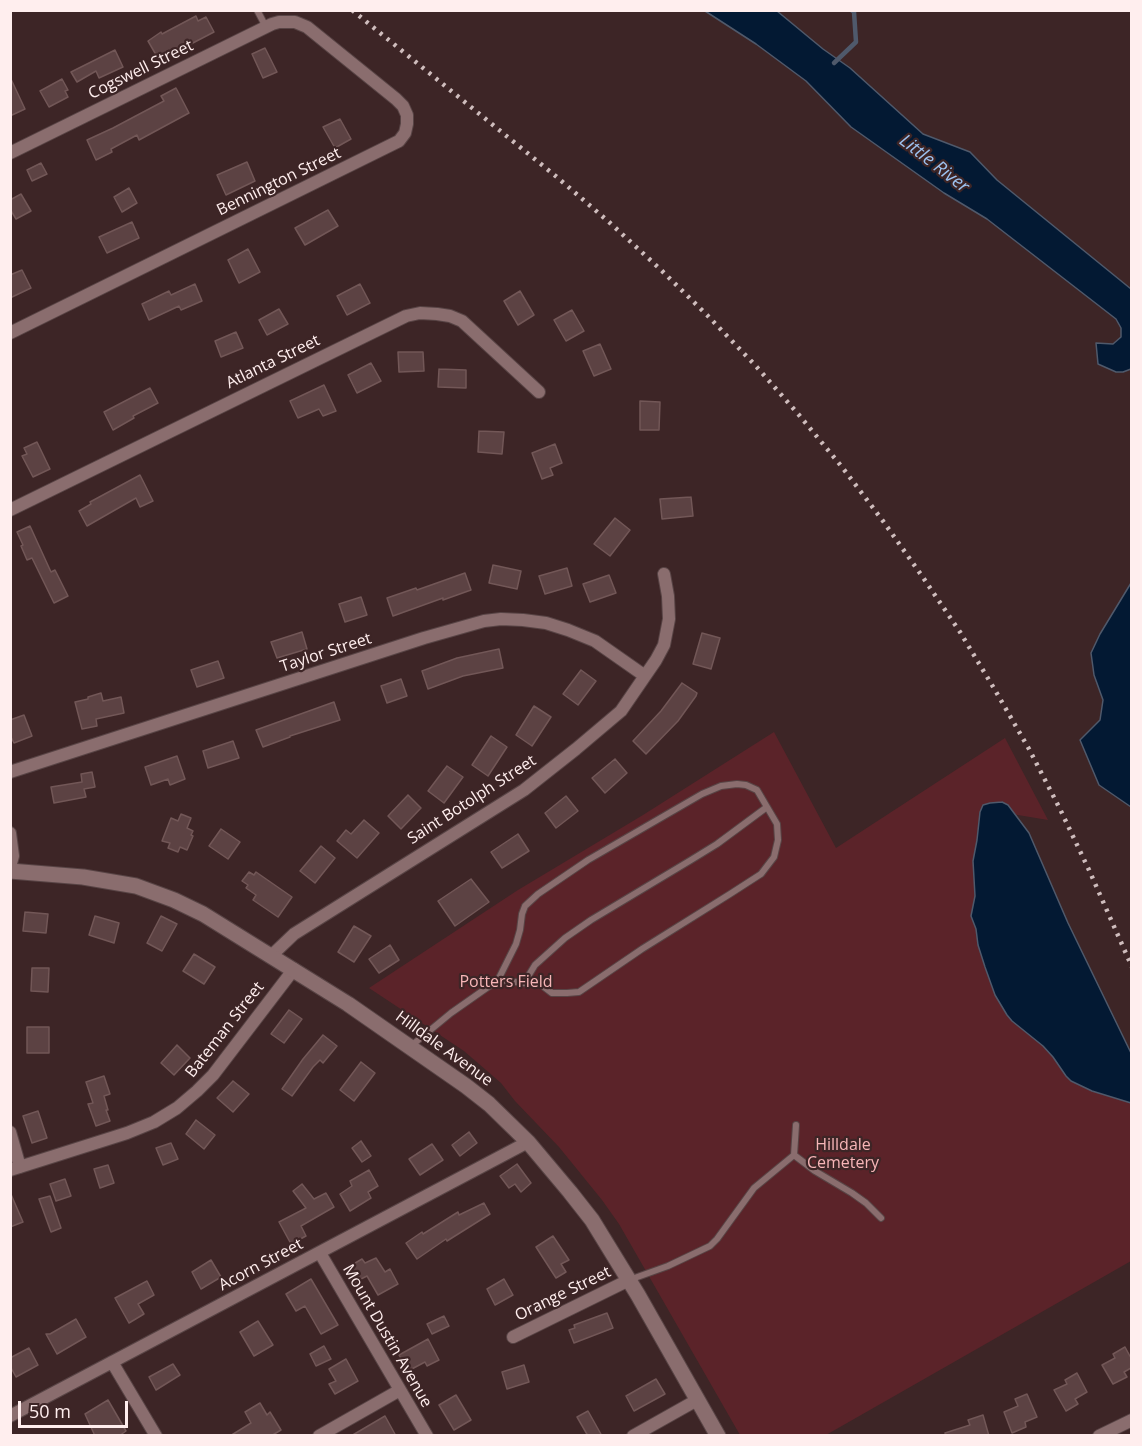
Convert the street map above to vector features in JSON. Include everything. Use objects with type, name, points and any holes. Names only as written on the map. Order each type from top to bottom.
[{"type":"main road","name":"Hilldale Avenue","points":[[10,869],[83,877],[136,886],[203,914],[348,1004],[411,1046],[489,1104],[528,1142],[592,1220],[718,1436]]},
{"type":"street","name":"Cogswell Street","points":[[10,153],[266,27],[288,21]]},
{"type":"street","name":"Bennington Street","points":[[10,333],[399,141],[408,123],[403,106],[307,27],[288,21]]},
{"type":"street","name":"Atlanta Street","points":[[10,510],[406,316],[437,314],[462,321],[539,392]]},
{"type":"street","name":"Saint Botolph Street","points":[[272,955],[294,934],[524,790],[576,750],[621,711],[664,645],[669,620],[664,574]]},
{"type":"street","name":"Taylor Street","points":[[10,772],[424,638],[484,621],[523,620],[546,623],[568,630],[595,641],[645,676]]},
{"type":"street","points":[[10,833],[13,856],[10,869]]},
{"type":"street","name":"Bateman Street","points":[[15,1169],[127,1133],[154,1122],[177,1108],[213,1075],[294,969]]},
{"type":"street","points":[[10,1132],[15,1169]]},
{"type":"street","name":"Acorn Street","points":[[10,1416],[528,1142]]},
{"type":"street","name":"Mount Dustin Avenue","points":[[320,1252],[426,1436]]},
{"type":"street","name":"Orange Street","points":[[513,1338],[629,1280]]},
{"type":"street","points":[[112,1362],[156,1436]]},
{"type":"street","points":[[319,1436],[400,1390]]},
{"type":"street","points":[[633,1436],[697,1400]]},
{"type":"street","points":[[1099,1436],[1131,1420]]},
{"type":"lane","points":[[257,10],[266,27]]},
{"type":"lane","points":[[411,1046],[451,1013],[498,980],[516,944],[525,906],[538,894],[588,860],[702,794],[721,786],[737,784],[757,790],[777,824],[778,840],[774,857],[761,874],[642,949],[579,992],[552,993],[539,983],[498,980]]},
{"type":"lane","points":[[524,983],[535,965],[565,938],[717,844],[767,807]]},
{"type":"lane","points":[[629,1280],[668,1266],[710,1246],[754,1188],[794,1155],[796,1125]]},
{"type":"lane","points":[[794,1155],[815,1172],[866,1203],[881,1218]]},
{"type":"green space","name":"Hilldale Cemetery","points":[[774,732],[836,848],[1005,738],[1048,820],[994,811],[1131,1088],[1131,1261],[826,1435],[740,1435],[619,1224],[559,1147],[501,1083],[464,1051],[369,988],[518,890],[643,815]]},
{"type":"water","name":"Little River","points":[[705,11],[777,11],[850,68],[923,134],[970,152],[997,180],[1131,289],[1131,369],[1116,372],[1098,364],[1096,343],[1113,344],[1121,337],[1121,328],[1116,319],[987,219],[944,193],[851,127],[806,81],[756,44]]},
{"type":"water","points":[[1131,583],[1131,807],[1099,785],[1080,740],[1100,720],[1103,700],[1094,675],[1091,653]]},
{"type":"water","points":[[1002,802],[1008,805],[1029,833],[1068,923],[1131,1053],[1131,1103],[1092,1091],[1071,1081],[1043,1046],[1012,1021],[995,995],[971,916],[975,896],[973,861],[980,812],[983,805]]},
{"type":"building","points":[[196,16],[198,21],[206,17],[214,32],[189,45],[187,42],[159,60],[148,41],[161,32],[162,34]]},
{"type":"building","points":[[265,48],[277,72],[263,78],[252,54]]},
{"type":"building","points":[[115,50],[123,67],[99,78],[96,71],[77,82],[71,72]]},
{"type":"building","points":[[10,77],[25,109],[10,116]]},
{"type":"building","points":[[62,79],[68,90],[65,91],[68,97],[49,107],[40,91]]},
{"type":"building","points":[[176,88],[189,113],[139,140],[137,135],[96,160],[87,140],[164,101],[161,96]]},
{"type":"building","points":[[340,119],[351,139],[335,148],[323,127]]},
{"type":"building","points":[[247,162],[255,181],[226,195],[217,175]]},
{"type":"building","points":[[41,163],[47,174],[32,181],[27,170]]},
{"type":"building","points":[[129,188],[137,203],[122,212],[114,197]]},
{"type":"building","points":[[21,194],[31,211],[16,219],[10,209],[10,200]]},
{"type":"building","points":[[328,210],[338,226],[305,245],[295,228]]},
{"type":"building","points":[[132,222],[139,238],[107,253],[99,237]]},
{"type":"building","points":[[248,249],[260,272],[239,283],[228,260]]},
{"type":"building","points":[[22,270],[31,288],[10,298],[10,275]]},
{"type":"building","points":[[195,284],[202,301],[181,310],[179,306],[149,320],[142,304],[169,291],[171,295]]},
{"type":"building","points":[[360,284],[370,303],[347,315],[337,296]]},
{"type":"building","points":[[520,291],[534,315],[518,325],[504,301]]},
{"type":"building","points":[[279,309],[288,324],[267,335],[259,320]]},
{"type":"building","points":[[572,310],[584,331],[566,341],[554,320]]},
{"type":"building","points":[[236,332],[243,348],[221,357],[215,341]]},
{"type":"building","points":[[600,344],[611,369],[594,376],[583,351]]},
{"type":"building","points":[[398,352],[423,352],[424,371],[399,372]]},
{"type":"building","points":[[371,363],[381,381],[357,393],[348,375]]},
{"type":"building","points":[[439,369],[466,370],[466,388],[438,387]]},
{"type":"building","points":[[324,385],[336,411],[323,416],[319,409],[298,418],[290,401]]},
{"type":"building","points":[[150,388],[158,403],[113,430],[104,412]]},
{"type":"building","points":[[640,401],[660,402],[659,430],[640,430]]},
{"type":"building","points":[[479,431],[504,432],[502,454],[478,452]]},
{"type":"building","points":[[37,442],[50,469],[33,477],[22,456],[27,454],[24,448]]},
{"type":"building","points":[[555,444],[562,463],[550,468],[553,475],[542,479],[532,453]]},
{"type":"building","points":[[140,475],[153,501],[140,507],[136,498],[87,526],[79,511],[91,504],[90,502]]},
{"type":"building","points":[[691,497],[693,516],[662,519],[660,499]]},
{"type":"building","points":[[615,518],[630,530],[610,556],[594,544]]},
{"type":"building","points":[[30,526],[51,572],[55,570],[68,596],[54,603],[32,558],[27,560],[21,546],[23,545],[17,532]]},
{"type":"building","points":[[493,565],[521,571],[517,589],[489,583]]},
{"type":"building","points":[[567,568],[572,586],[545,594],[539,576]]},
{"type":"building","points":[[465,573],[471,590],[393,616],[387,598]]},
{"type":"building","points":[[609,575],[616,593],[590,602],[583,584]]},
{"type":"building","points":[[361,597],[367,615],[345,622],[339,604]]},
{"type":"building","points":[[302,632],[307,649],[277,658],[271,642]]},
{"type":"building","points":[[702,633],[720,638],[711,669],[693,664]]},
{"type":"building","points":[[499,649],[503,668],[463,676],[428,689],[422,671],[457,658]]},
{"type":"building","points":[[218,661],[224,678],[197,687],[191,670]]},
{"type":"building","points":[[581,670],[596,681],[578,705],[563,694]]},
{"type":"building","points":[[401,679],[407,696],[387,703],[381,686]]},
{"type":"building","points":[[682,683],[697,693],[696,696],[678,721],[646,754],[633,741],[661,711]]},
{"type":"building","points":[[101,693],[103,701],[121,697],[124,713],[96,719],[97,726],[82,729],[75,702]]},
{"type":"building","points":[[334,702],[340,720],[263,747],[256,730]]},
{"type":"building","points":[[534,706],[551,717],[532,746],[516,735]]},
{"type":"building","points":[[24,715],[32,736],[14,743],[10,735],[10,720]]},
{"type":"building","points":[[491,736],[507,747],[488,776],[472,765]]},
{"type":"building","points":[[233,741],[239,758],[208,768],[203,751]]},
{"type":"building","points":[[177,756],[185,779],[170,785],[168,779],[151,785],[145,767]]},
{"type":"building","points":[[615,759],[627,773],[605,793],[592,778]]},
{"type":"building","points":[[447,766],[463,777],[444,803],[428,791]]},
{"type":"building","points":[[92,772],[95,787],[84,789],[86,797],[54,803],[51,787],[82,782],[81,774]]},
{"type":"building","points":[[408,795],[421,808],[401,829],[388,816]]},
{"type":"building","points":[[566,796],[578,811],[556,828],[545,813]]},
{"type":"building","points":[[181,814],[191,818],[187,828],[193,831],[191,835],[193,836],[187,850],[180,847],[178,852],[168,848],[170,843],[162,841],[171,818],[178,821]]},
{"type":"building","points":[[364,820],[379,833],[357,858],[337,841],[346,830],[351,834]]},
{"type":"building","points":[[221,829],[240,842],[228,859],[209,846]]},
{"type":"building","points":[[518,834],[529,851],[502,868],[491,852]]},
{"type":"building","points":[[321,846],[335,858],[315,883],[300,871]]},
{"type":"building","points":[[249,872],[254,875],[256,872],[292,897],[278,917],[253,900],[256,895],[246,888],[248,885],[242,881]]},
{"type":"building","points":[[471,879],[489,902],[455,926],[438,901]]},
{"type":"building","points":[[25,912],[48,914],[46,933],[23,931]]},
{"type":"building","points":[[95,916],[119,923],[114,943],[89,935]]},
{"type":"building","points":[[161,916],[177,924],[162,951],[147,943]]},
{"type":"building","points":[[354,926],[371,936],[354,962],[338,952]]},
{"type":"building","points":[[390,945],[399,960],[379,973],[369,959]]},
{"type":"building","points":[[194,954],[215,967],[204,984],[183,971]]},
{"type":"building","points":[[32,968],[49,968],[48,992],[31,991]]},
{"type":"building","points":[[289,1010],[302,1019],[284,1043],[271,1034]]},
{"type":"building","points":[[27,1027],[49,1027],[49,1053],[27,1053]]},
{"type":"building","points":[[323,1035],[337,1046],[323,1063],[320,1060],[313,1067],[292,1096],[282,1089]]},
{"type":"building","points":[[177,1045],[190,1058],[174,1075],[161,1063]]},
{"type":"building","points":[[361,1062],[375,1073],[354,1101],[340,1090]]},
{"type":"building","points":[[104,1076],[110,1094],[104,1096],[110,1121],[96,1126],[88,1104],[93,1103],[86,1082]]},
{"type":"building","points":[[233,1081],[249,1094],[233,1112],[217,1098]]},
{"type":"building","points":[[38,1111],[47,1138],[32,1143],[23,1116]]},
{"type":"building","points":[[196,1120],[215,1135],[204,1149],[186,1134]]},
{"type":"building","points":[[469,1132],[477,1143],[460,1156],[452,1145]]},
{"type":"building","points":[[361,1141],[371,1156],[362,1162],[352,1148]]},
{"type":"building","points":[[171,1143],[178,1159],[163,1165],[156,1148]]},
{"type":"building","points":[[432,1144],[443,1160],[420,1175],[409,1159]]},
{"type":"building","points":[[517,1164],[531,1183],[521,1192],[515,1184],[509,1188],[500,1176]]},
{"type":"building","points":[[108,1165],[114,1183],[100,1188],[94,1169]]},
{"type":"building","points":[[369,1170],[378,1186],[368,1192],[371,1198],[350,1211],[340,1194],[352,1186],[350,1181]]},
{"type":"building","points":[[65,1179],[71,1196],[56,1201],[50,1184]]},
{"type":"building","points":[[302,1184],[314,1199],[326,1193],[334,1207],[301,1226],[306,1236],[291,1244],[279,1222],[306,1208],[293,1191]]},
{"type":"building","points":[[10,1192],[23,1222],[10,1227]]},
{"type":"building","points":[[50,1196],[61,1228],[51,1232],[39,1199]]},
{"type":"building","points":[[484,1203],[490,1214],[447,1241],[446,1239],[417,1259],[406,1243],[458,1212],[459,1215]]},
{"type":"building","points":[[553,1236],[569,1260],[561,1264],[566,1272],[556,1278],[536,1247]]},
{"type":"building","points":[[376,1258],[385,1272],[390,1269],[398,1284],[378,1295],[367,1276],[353,1283],[345,1269],[362,1259],[365,1263]]},
{"type":"building","points":[[211,1260],[221,1277],[201,1289],[192,1272]]},
{"type":"building","points":[[311,1279],[338,1325],[321,1334],[305,1306],[296,1311],[286,1294]]},
{"type":"building","points":[[504,1279],[513,1295],[495,1305],[487,1289]]},
{"type":"building","points":[[147,1281],[154,1295],[138,1304],[144,1314],[129,1323],[115,1298]]},
{"type":"building","points":[[607,1313],[613,1328],[574,1343],[569,1330],[575,1328],[574,1325]]},
{"type":"building","points":[[444,1316],[449,1326],[432,1334],[427,1324]]},
{"type":"building","points":[[76,1319],[86,1337],[57,1354],[46,1334]]},
{"type":"building","points":[[258,1321],[273,1345],[254,1356],[240,1332]]},
{"type":"building","points":[[428,1339],[439,1360],[427,1366],[425,1362],[408,1371],[399,1355]]},
{"type":"building","points":[[324,1346],[331,1359],[316,1366],[310,1354]]},
{"type":"building","points":[[1125,1347],[1131,1358],[1131,1368],[1124,1372],[1127,1377],[1113,1384],[1102,1365],[1115,1358],[1113,1354]]},
{"type":"building","points":[[29,1348],[38,1365],[16,1377],[10,1366],[10,1358]]},
{"type":"building","points":[[346,1359],[358,1381],[335,1394],[329,1384],[336,1381],[329,1369]]},
{"type":"building","points":[[173,1364],[180,1375],[156,1390],[149,1377]]},
{"type":"building","points":[[524,1365],[529,1382],[507,1389],[502,1372]]},
{"type":"building","points":[[1077,1373],[1087,1392],[1075,1399],[1078,1404],[1066,1411],[1054,1390],[1067,1384],[1065,1380]]},
{"type":"building","points":[[656,1379],[665,1394],[634,1411],[626,1396]]},
{"type":"building","points":[[1027,1394],[1037,1417],[1025,1422],[1026,1427],[1012,1433],[1004,1412],[1018,1406],[1015,1399]]},
{"type":"building","points":[[456,1395],[471,1420],[454,1430],[439,1405]]},
{"type":"building","points":[[108,1400],[126,1431],[119,1436],[95,1436],[85,1414]]},
{"type":"building","points":[[260,1403],[267,1415],[270,1412],[281,1430],[271,1436],[230,1436],[251,1423],[245,1412]]},
{"type":"building","points":[[588,1411],[602,1436],[588,1436],[577,1417]]},
{"type":"building","points":[[983,1415],[989,1436],[946,1436],[945,1433],[970,1425],[968,1420]]},
{"type":"building","points":[[385,1416],[396,1436],[351,1436]]},
{"type":"waterway","points":[[834,63],[856,42],[854,12],[851,10]]},
{"type":"railway","points":[[352,10],[558,178],[659,268],[754,364],[842,467],[922,576],[960,632],[995,690],[1060,809],[1132,967]]},
{"type":"park label","name":"Potters Field","points":[[506,982]]}]
